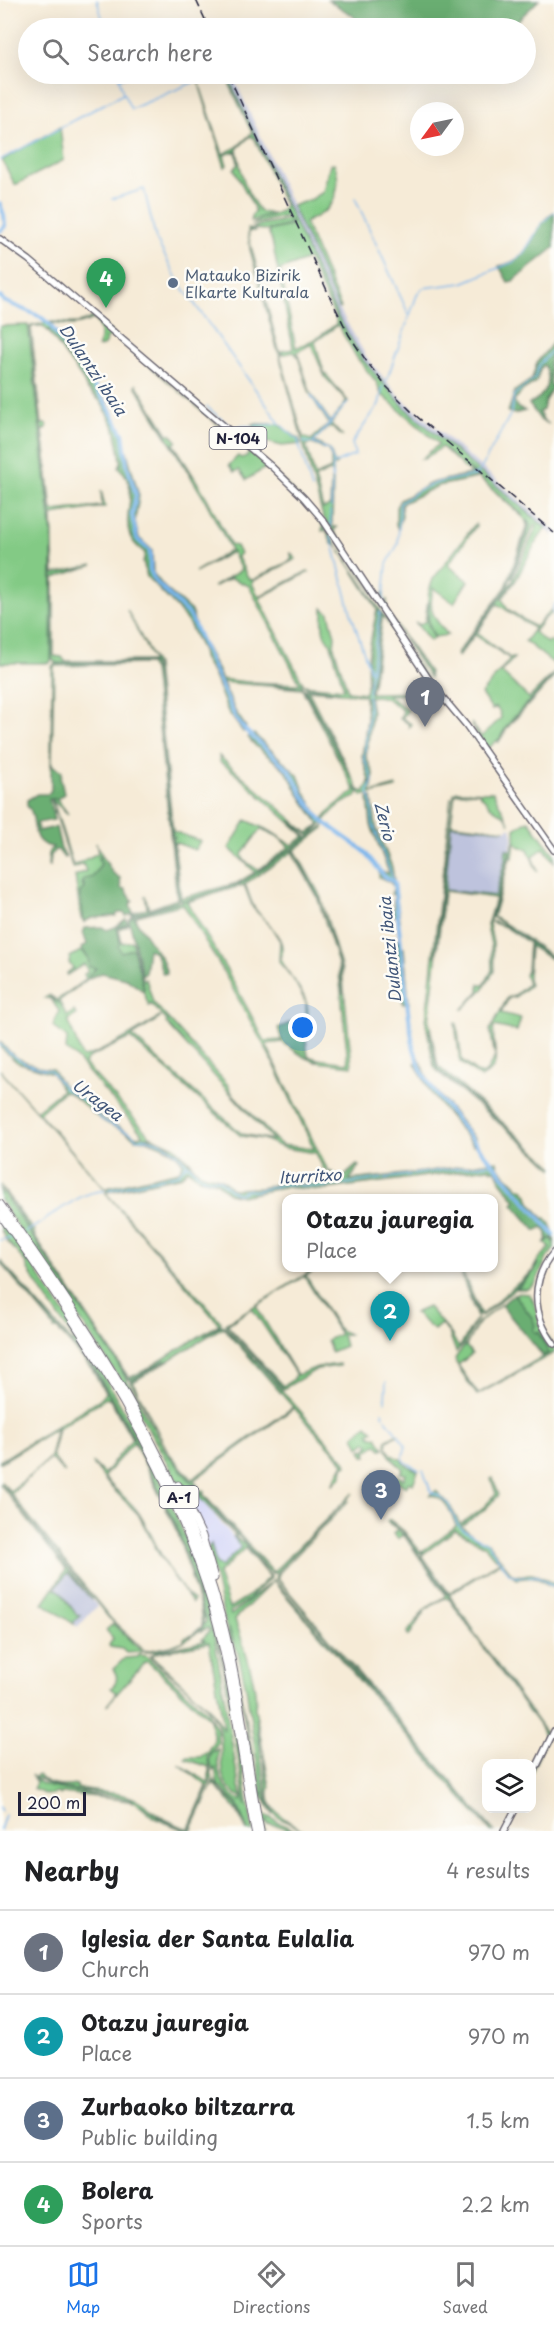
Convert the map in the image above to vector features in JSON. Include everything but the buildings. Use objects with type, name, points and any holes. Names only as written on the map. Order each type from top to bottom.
[{"type":"highway","name":"A-1","points":[[0,1204],[112,1371],[153,1443],[175,1488],[204,1560],[221,1615],[238,1690],[260,1831]]},
{"type":"highway","name":"A-1","points":[[0,1214],[62,1304],[114,1386],[147,1445],[178,1510],[201,1572],[221,1639],[255,1831]]},
{"type":"main road","name":"N-104","points":[[0,239],[29,260],[272,467],[308,503],[323,520],[434,687],[466,725],[554,850]]},
{"type":"main road","points":[[554,1252],[541,1272],[536,1301],[540,1321],[554,1344]]},
{"type":"main road","points":[[536,1766],[553,1732]]},
{"type":"main road","points":[[504,1831],[514,1813]]},
{"type":"shaded area","points":[[232,84],[237,84],[339,309],[367,358],[399,396],[554,530],[554,536],[406,409],[364,361],[338,317]]},
{"type":"shaded area","points":[[451,825],[505,830],[511,827],[513,837],[510,849],[506,849],[495,896],[445,890]]},
{"type":"shaded area","points":[[181,1487],[192,1490],[242,1547],[221,1567],[216,1564],[211,1545],[208,1548]]},
{"type":"shaded area","points":[[68,1572],[97,1606],[78,1627],[73,1623],[79,1616],[55,1588]]},
{"type":"green space","points":[[328,0],[539,0],[520,18],[355,18]]},
{"type":"green space","points":[[199,84],[223,154],[237,147],[252,133],[230,84],[232,84],[338,317],[364,361],[406,409],[546,528],[516,580],[502,599],[508,609],[535,627],[551,610],[551,614],[534,632],[547,643],[550,640],[554,644],[554,664],[525,641],[534,629],[499,605],[496,605],[477,633],[510,658],[514,658],[501,672],[529,698],[554,673],[511,720],[500,738],[509,724],[554,677],[508,727],[498,743],[499,739],[487,749],[478,738],[471,723],[481,737],[501,718],[500,712],[495,707],[492,710],[481,694],[510,659],[475,635],[458,657],[513,581],[537,526],[534,525],[512,578],[530,525],[527,520],[528,526],[508,585],[457,656],[456,654],[506,587],[527,525],[525,519],[478,477],[524,516],[474,473],[471,474],[442,447],[421,459],[439,444],[381,394],[377,383],[357,358],[338,325],[315,342],[324,372],[348,401],[331,424],[343,437],[330,426],[313,441],[330,450],[334,462],[337,463],[333,467],[333,473],[330,471],[315,478],[323,509],[330,506],[331,480],[333,480],[332,527],[338,527],[334,529],[335,533],[380,601],[384,591],[383,604],[387,599],[387,612],[429,672],[430,678],[323,517],[279,354],[283,353],[278,352],[250,249],[249,239],[279,350],[293,349],[272,241],[268,231],[289,226],[292,223],[289,219],[290,223],[277,228],[262,230],[253,228],[287,219],[286,216],[251,225],[263,217],[273,215],[264,216],[251,221],[251,216],[255,212],[234,169],[238,164],[236,151],[224,155],[227,165],[225,167]],"holes":[[[250,136],[254,138],[284,204],[283,210],[274,214],[261,212],[244,182],[237,149]],[[308,259],[336,319],[336,324],[317,338],[296,348],[280,270]],[[311,344],[325,377],[347,401],[331,422],[311,394],[297,352]],[[294,352],[298,357],[310,394],[329,424],[311,440],[303,437],[280,355]],[[312,444],[328,450],[331,457],[331,469],[315,476],[306,445]]]},
{"type":"green space","points":[[60,127],[64,160],[15,185],[2,160]]},
{"type":"green space","points":[[334,163],[337,176],[335,197],[327,209],[305,223],[341,308],[339,309],[292,206],[312,199],[323,192],[330,164]]},
{"type":"green space","points":[[554,212],[554,248],[513,281],[508,282],[499,266],[511,263],[519,257],[526,250],[540,226]]},
{"type":"green space","points":[[92,317],[112,333],[112,336],[105,339],[107,341],[103,346],[98,347],[100,332],[93,319],[87,322],[67,325],[50,323],[52,328],[48,331],[43,326],[31,328],[42,424],[47,424],[47,428],[43,430],[52,511],[102,506],[101,490],[105,507],[52,515],[52,528],[30,327],[51,322],[77,323]]},
{"type":"green space","points":[[28,325],[52,536],[51,660],[50,663],[0,663],[0,326]]},
{"type":"green space","points":[[52,328],[107,401],[120,427],[139,496],[135,522],[137,531],[139,538],[152,550],[153,573],[164,587],[192,612],[196,629],[218,671],[235,711],[246,727],[243,732],[228,712],[189,624],[147,577],[143,562],[145,553],[136,546],[128,527],[129,484],[119,468],[121,461],[115,429],[101,402],[86,388],[83,380],[48,331]]},
{"type":"green space","points":[[554,341],[550,363],[551,386],[554,385],[543,410],[539,412],[543,420],[549,424],[541,421],[529,404],[543,393],[548,383],[544,365],[541,367],[536,382],[523,390],[514,401],[518,408],[525,411],[514,414],[508,412],[515,391],[532,379],[537,362]]},
{"type":"green space","points":[[142,359],[276,474],[316,516],[267,467],[246,480],[239,470],[234,472],[229,465],[238,456],[241,458],[247,456],[249,452]]},
{"type":"green space","points":[[136,384],[168,434],[171,434],[177,441],[174,444],[207,498],[231,545],[236,546],[240,554],[237,556],[249,579],[253,580],[290,561],[292,558],[290,552],[296,559],[253,581],[259,597],[309,572],[261,597],[260,600],[304,685],[302,683],[302,687],[251,682],[300,684],[249,586],[231,578],[213,587],[241,570],[232,552],[195,572],[231,550],[205,500],[135,385],[192,477]]},
{"type":"green space","points":[[252,424],[278,424],[299,439],[301,444],[282,446],[263,441]]},
{"type":"green space","points":[[474,473],[477,478],[438,486],[403,503],[398,529],[396,507],[400,500],[431,483]]},
{"type":"green space","points":[[316,517],[326,529],[433,689],[431,690],[383,615],[373,685],[381,613],[336,544],[332,544],[326,530],[322,531],[323,526]]},
{"type":"green space","points":[[475,524],[476,526],[448,565],[468,581],[454,603],[433,588],[431,603],[433,614],[448,635],[435,637],[432,632],[429,623],[429,601],[427,622],[434,638],[430,641],[415,622],[420,625],[425,621],[433,579]]},
{"type":"green space","points":[[53,542],[54,574],[93,565],[54,578],[54,656],[62,657],[65,661],[153,661],[127,610],[156,665],[173,831],[200,841],[195,850],[174,842],[181,898],[237,883],[255,872],[229,848],[246,820],[270,831],[292,845],[305,836],[220,762],[219,756],[308,833],[320,825],[302,799],[322,821],[332,808],[355,791],[302,689],[222,682],[221,679],[303,688],[352,779],[305,689],[340,691],[304,685],[344,689],[330,642],[323,631],[323,608],[329,613],[335,636],[334,647],[348,691],[365,693],[367,680],[372,693],[424,692],[424,694],[387,695],[408,710],[402,718],[411,724],[409,727],[408,723],[400,719],[403,711],[381,696],[365,698],[364,695],[308,690],[359,790],[364,792],[374,775],[371,793],[396,786],[396,788],[362,796],[355,786],[358,792],[356,797],[340,805],[316,830],[309,835],[290,820],[307,837],[246,880],[222,889],[182,901],[179,898],[173,840],[175,837],[173,837],[155,665],[150,662],[56,663],[52,659]],"holes":[[[261,829],[277,836],[289,847],[258,870],[244,860],[242,854]]]},
{"type":"green space","points":[[377,610],[381,613],[371,693],[367,676]]},
{"type":"green space","points":[[146,663],[152,664],[155,671],[178,900],[132,915],[147,908],[145,895],[149,909],[177,899],[153,670],[149,664],[54,666],[52,764],[54,767],[51,765],[52,667],[54,664]]},
{"type":"green space","points":[[369,696],[372,712],[366,757],[374,775],[370,784],[362,756],[367,718],[365,698]]},
{"type":"green space","points":[[254,734],[298,775],[304,791],[322,821],[312,814],[283,768],[251,742],[248,737]]},
{"type":"green space","points":[[51,765],[62,771],[64,794],[57,799],[49,799],[54,820],[37,823],[38,831],[56,827],[61,849],[66,857],[64,858],[58,850],[55,850],[51,855],[50,866],[48,866],[49,851],[53,847],[39,841],[27,800],[37,794],[48,794],[51,790]]},
{"type":"green space","points":[[457,791],[493,792],[510,824],[506,817],[491,807],[478,792],[455,793],[451,822],[453,824],[505,830],[451,825],[445,890],[495,896],[506,849],[510,850],[489,924],[493,943],[494,971],[484,988],[462,1010],[479,991],[479,984],[484,985],[492,970],[487,925],[495,898],[445,891],[429,1021],[438,1066],[554,1167],[438,1069],[554,1169],[439,1073],[434,1067],[426,1024],[451,797],[435,957],[454,793]],"holes":[[[429,1029],[438,1069],[436,1066]]]},
{"type":"green space","points":[[372,797],[376,827],[392,867],[400,920],[393,914],[394,895],[391,894],[394,887],[390,882],[379,877],[379,872],[389,873],[371,825],[368,798]]},
{"type":"green space","points":[[51,799],[57,799],[68,814],[53,801],[73,866],[98,853],[96,843],[102,855],[99,856],[101,864],[93,877],[82,883],[84,889],[80,892],[84,922],[81,919],[75,876],[86,871],[83,864],[74,868],[72,866]]},
{"type":"green space","points":[[529,821],[554,854],[554,862],[544,848],[532,857],[538,872],[528,849],[518,846],[515,840],[513,858],[510,858],[493,917],[554,958],[492,917],[515,838],[515,829]]},
{"type":"green space","points":[[324,826],[295,850],[320,895],[342,970],[352,1066],[317,1062],[318,1059],[348,1063],[338,966],[343,994],[340,967],[322,903],[293,849]]},
{"type":"green space","points":[[291,850],[318,897],[332,943],[317,896],[292,852],[245,884],[261,916],[253,908],[244,885],[187,902],[265,1041],[282,1040],[282,1042],[266,1044],[325,1165],[328,1170],[343,1179],[341,1181],[323,1168],[316,1153],[284,1148],[263,1139],[241,1136],[130,1038],[90,1057],[84,1063],[150,1136],[175,1147],[192,1163],[176,1151],[148,1137],[147,1140],[135,1139],[128,1133],[106,1123],[64,1091],[39,1113],[105,1189],[36,1111],[62,1090],[52,1073],[17,1062],[1,1048],[0,1042],[15,1057],[38,1067],[52,1069],[64,1087],[73,1092],[76,1097],[84,1099],[103,1119],[137,1137],[144,1136],[75,1057],[66,1050],[67,1038],[53,1026],[59,1011],[51,999],[45,998],[48,996],[59,1004],[49,995],[57,1000],[86,979],[84,974],[88,972],[84,964],[67,975],[73,968],[69,963],[70,957],[82,950],[96,970],[88,976],[89,978],[59,1001],[67,1016],[74,1011],[76,1015],[68,1020],[82,1057],[109,1047],[160,1017],[132,1036],[242,1134],[273,1140],[166,1023],[167,1021],[151,1004],[149,1006],[133,950],[121,952],[118,946],[120,942],[117,928],[128,923],[119,929],[122,943],[132,941],[143,979],[146,979],[153,1002],[276,1140],[282,1145],[314,1149],[273,1062],[183,904],[137,916],[136,919],[133,916],[240,884]]},
{"type":"green space","points":[[102,855],[112,872],[120,878],[121,888],[125,889],[133,901],[130,904],[133,913],[126,916],[124,913],[118,913],[116,916],[92,918],[84,922],[80,892],[84,889],[83,879],[93,877],[101,864],[98,859]]},
{"type":"green space","points":[[133,916],[162,959],[167,973],[163,974],[155,952],[148,949],[145,974],[142,974],[129,920]]},
{"type":"green space","points":[[126,919],[128,923],[117,928],[120,942],[118,946],[121,952],[133,949],[143,991],[126,979],[102,973],[89,978],[88,976],[96,968],[89,967],[88,957],[81,948],[87,944],[83,933],[85,928],[102,927],[107,930]]},
{"type":"green space","points":[[271,927],[278,936],[281,943],[281,959],[291,977],[279,962],[280,941]]},
{"type":"green space","points":[[506,927],[554,960],[554,961],[530,946],[528,978],[530,985],[515,997],[509,998],[501,1013],[521,1018],[517,1031],[494,1026],[493,1034],[496,1055],[495,1061],[489,1073],[481,1078],[460,1062],[455,1023],[462,1061],[479,1074],[485,1074],[495,1057],[490,1030],[508,997],[515,995],[528,984],[525,975],[529,943]]},
{"type":"green space","points":[[396,940],[404,948],[409,1003],[403,1004]]},
{"type":"green space","points":[[308,1015],[306,1037],[308,1056],[318,1059],[317,1062],[304,1057],[282,1042],[278,1028]]},
{"type":"green space","points":[[419,1058],[430,1084],[475,1139],[473,1145],[432,1095],[415,1063]]},
{"type":"green space","points":[[145,1138],[166,1144],[201,1173],[220,1179],[232,1189],[261,1188],[287,1181],[295,1184],[336,1183],[357,1165],[359,1166],[350,1180],[497,1161],[498,1167],[519,1188],[522,1188],[530,1202],[543,1218],[546,1218],[553,1230],[554,1244],[552,1238],[545,1242],[547,1233],[542,1227],[536,1231],[513,1204],[516,1201],[500,1181],[495,1170],[489,1168],[320,1190],[284,1187],[242,1196],[228,1193],[217,1182],[199,1178],[187,1169],[182,1176],[107,1192],[106,1188],[179,1171],[183,1164],[180,1159],[167,1149]]},
{"type":"green space","points":[[0,1185],[31,1230],[34,1230],[35,1237],[129,1378],[219,1324],[105,1192],[221,1322],[220,1325],[204,1336],[222,1325],[225,1327],[346,1462],[342,1476],[332,1485],[344,1463],[294,1408],[194,1480],[201,1491],[204,1490],[204,1495],[273,1572],[353,1493],[276,1573],[272,1573],[172,1459],[169,1453],[192,1479],[293,1407],[223,1327],[133,1382],[164,1444],[131,1381],[166,1360],[131,1380],[128,1379]]},
{"type":"green space","points":[[0,1189],[115,1359],[166,1452],[237,1537],[192,1490],[181,1487],[122,1382],[0,1200]]},
{"type":"green space","points":[[0,1218],[62,1310],[120,1403],[170,1501],[191,1551],[217,1632],[234,1716],[253,1831],[248,1831],[237,1804],[218,1785],[215,1768],[213,1771],[209,1761],[210,1753],[218,1749],[221,1779],[229,1791],[241,1801],[241,1797],[225,1782],[222,1773],[221,1735],[218,1725],[214,1716],[198,1698],[210,1709],[224,1729],[209,1643],[156,1653],[152,1656],[197,1697],[150,1656],[156,1652],[205,1641],[202,1639],[210,1630],[208,1628],[201,1631],[206,1621],[178,1529],[130,1429],[93,1366],[0,1260],[72,1342],[75,1341],[28,1270],[26,1263],[7,1241],[2,1230],[2,1233]],"holes":[[[200,1582],[212,1619],[224,1670],[246,1806],[239,1786],[215,1641]]]},
{"type":"green space","points":[[550,1238],[554,1240],[554,1249],[547,1258],[535,1284],[527,1289],[517,1289],[535,1271],[538,1263],[532,1271],[538,1260],[550,1248],[545,1242]]},
{"type":"green space","points":[[0,1262],[93,1369],[130,1432],[180,1536],[203,1617],[203,1627],[190,1637],[184,1640],[184,1638],[192,1635],[202,1626],[200,1607],[178,1534],[134,1442],[105,1478],[138,1512],[168,1568],[138,1514],[108,1484],[92,1462],[104,1474],[132,1439],[110,1400],[106,1398],[58,1428],[52,1456],[65,1473],[50,1458],[11,1494],[111,1619],[145,1651],[181,1642],[176,1645],[145,1652],[108,1617],[0,1481],[10,1491],[32,1474],[50,1457],[57,1428],[0,1463],[0,1461],[100,1399],[105,1393],[92,1369],[57,1329],[54,1329]]},
{"type":"green space","points":[[532,1271],[519,1285],[481,1316],[463,1272],[481,1315]]},
{"type":"green space","points":[[310,1272],[312,1272],[306,1276],[339,1330],[348,1334],[342,1335],[345,1346],[331,1352],[327,1340],[340,1334],[304,1276],[256,1306],[297,1375],[317,1367],[339,1364],[340,1366],[317,1369],[283,1389],[225,1324]],"holes":[[[252,1308],[295,1373],[294,1379],[283,1386],[227,1325]]]},
{"type":"green space","points":[[461,1272],[478,1317],[464,1344],[456,1352],[449,1333],[441,1324],[434,1330],[414,1313],[428,1307],[451,1334],[459,1348],[477,1318]]},
{"type":"green space","points":[[514,1294],[529,1294],[532,1297],[541,1327],[554,1353],[477,1395],[460,1371],[455,1359],[471,1336],[466,1346],[472,1354],[458,1365],[478,1394],[549,1353],[539,1332],[536,1333],[533,1330],[533,1319]]},
{"type":"green space","points":[[514,1294],[533,1319],[535,1326],[533,1330],[538,1332],[549,1353],[543,1356],[501,1305]]},
{"type":"green space","points":[[367,1425],[373,1431],[369,1434],[377,1437],[384,1448],[381,1449],[377,1444],[366,1452],[367,1456],[364,1456],[361,1450],[365,1450],[370,1445],[367,1442],[359,1447],[354,1436]]},
{"type":"green space","points":[[398,1435],[387,1440],[388,1449],[404,1464],[418,1471],[413,1484],[409,1482],[406,1487],[398,1482],[394,1485],[385,1477],[386,1472],[404,1479],[406,1474],[400,1473],[403,1469],[390,1456],[386,1444],[387,1439]]},
{"type":"green space","points":[[493,1478],[499,1495],[482,1512],[461,1526],[476,1538],[488,1543],[512,1574],[537,1575],[554,1584],[554,1588],[535,1577],[516,1579],[500,1562],[451,1593],[450,1596],[474,1630],[421,1556],[423,1552],[419,1553],[404,1533],[389,1519],[404,1531],[421,1552],[456,1526],[444,1502],[430,1495],[436,1491],[450,1506],[460,1524],[481,1510],[496,1494],[491,1479]],"holes":[[[455,1530],[485,1546],[500,1561],[449,1593],[422,1555]]]},
{"type":"green space","points":[[0,1484],[92,1600],[68,1573],[55,1588],[60,1591],[76,1614],[80,1615],[73,1623],[75,1625],[43,1603],[66,1570]]},
{"type":"green space","points":[[349,1500],[280,1572],[277,1578],[494,1831],[491,1831],[462,1799],[273,1581],[235,1619],[255,1688],[255,1708],[270,1787],[270,1802],[279,1814],[305,1831],[277,1817],[268,1801],[264,1759],[256,1717],[266,1799],[273,1815],[262,1795],[246,1688],[229,1628],[263,1814],[295,1831],[268,1825],[267,1821],[264,1826],[266,1831],[262,1831],[237,1674],[208,1548],[211,1544],[216,1564],[221,1567],[241,1547],[233,1536],[243,1543],[271,1577],[250,1598],[230,1612],[231,1615],[274,1580],[491,1829],[275,1577]],"holes":[[[245,1548],[269,1577],[250,1595],[229,1608],[218,1574]]]},
{"type":"green space","points":[[388,1520],[403,1534],[398,1539],[393,1534],[397,1529],[387,1522]]},
{"type":"green space","points":[[405,1537],[547,1735],[544,1742],[543,1732],[539,1725],[449,1599],[444,1598],[425,1610],[409,1636],[407,1633],[425,1609],[445,1594]]},
{"type":"green space","points":[[182,1588],[194,1600],[192,1603]]},
{"type":"green space","points":[[113,1624],[142,1652],[126,1653],[122,1649],[110,1647],[113,1638],[106,1630]]},
{"type":"green space","points":[[146,1656],[208,1713],[217,1729],[218,1743],[207,1756],[212,1778],[190,1828],[207,1786],[179,1764],[209,1783],[209,1767],[185,1759],[186,1757],[200,1757],[207,1752],[214,1740],[210,1719],[148,1662],[145,1662],[107,1705],[117,1693],[111,1688],[116,1678],[113,1669],[125,1658]]},
{"type":"green space","points":[[31,1775],[41,1784],[50,1787],[114,1799],[62,1793],[47,1795],[33,1789],[36,1782]]},
{"type":"green space","points":[[38,1775],[46,1782],[56,1785],[77,1785],[77,1788],[85,1790],[134,1798],[166,1819],[140,1804],[157,1817],[190,1830],[214,1780],[220,1790],[236,1805],[247,1831],[237,1811],[213,1783],[191,1831],[186,1831],[154,1818],[135,1802],[115,1799],[134,1801],[131,1799],[50,1786],[35,1777]]},
{"type":"waterway","points":[[97,0],[102,18]]},
{"type":"waterway","points":[[121,84],[131,109],[189,84]]},
{"type":"waterway","points":[[61,127],[123,94]]},
{"type":"waterway","points":[[0,160],[60,128]]},
{"type":"waterway","points":[[112,199],[144,189],[156,239],[176,277]]},
{"type":"waterway","points":[[355,198],[409,315]]},
{"type":"waterway","name":"Dulantzi ibaia","points":[[0,204],[5,226],[0,231]]},
{"type":"waterway","points":[[408,320],[417,295],[423,288],[462,283],[513,262],[523,254],[542,223],[554,212]]},
{"type":"waterway","points":[[177,279],[280,424],[299,441]]},
{"type":"waterway","name":"Dulantzi ibaia","points":[[0,297],[4,301],[41,317],[50,325],[104,400],[123,434],[127,465],[136,495],[132,515],[137,539],[150,551],[150,570],[155,581],[190,616],[236,719],[290,771],[304,797],[321,820],[364,851],[384,876],[394,882],[413,1046],[421,1070],[433,1090],[470,1137],[554,1235]]},
{"type":"waterway","points":[[386,382],[407,323]]},
{"type":"waterway","name":"Zerio","points":[[511,413],[514,395],[535,378],[539,365],[554,348]]},
{"type":"waterway","points":[[331,508],[333,464],[355,455],[352,443],[379,404],[383,386]]},
{"type":"waterway","points":[[311,395],[331,424]]},
{"type":"waterway","points":[[313,443],[348,402]]},
{"type":"waterway","points":[[207,407],[231,427],[280,424]]},
{"type":"waterway","name":"Zerio","points":[[481,469],[510,415]]},
{"type":"waterway","points":[[298,441],[312,489]]},
{"type":"waterway","points":[[303,442],[313,443],[329,450],[334,463]]},
{"type":"waterway","name":"Zerio","points":[[383,605],[387,564],[398,544],[400,503],[419,490],[439,482],[476,475]]},
{"type":"waterway","points":[[330,511],[331,527]]},
{"type":"waterway","points":[[331,536],[350,610],[370,671]]},
{"type":"waterway","points":[[554,604],[552,610],[554,615]]},
{"type":"waterway","name":"Zerio","points":[[368,693],[380,612]]},
{"type":"waterway","name":"Zerio","points":[[368,695],[369,714],[364,758],[373,780],[368,792],[373,824],[394,882]]},
{"type":"waterway","name":"Uragea","points":[[0,1044],[23,1062],[50,1070],[64,1088],[85,1101],[101,1119],[131,1133],[137,1139],[151,1140],[164,1145],[186,1163]]},
{"type":"waterway","name":"Iturritxo","points":[[108,1190],[178,1174],[187,1164],[202,1177],[219,1179],[230,1190],[238,1194],[247,1190],[256,1191],[284,1184],[322,1187],[494,1163]]},
{"type":"waterway","name":"Iturritxo","points":[[25,1232],[84,1195],[104,1191]]},
{"type":"waterway","name":"Iturritxo","points":[[0,1240],[11,1238]]},
{"type":"waterway","points":[[385,1401],[386,1382]]},
{"type":"waterway","points":[[382,1412],[383,1416]]},
{"type":"waterway","points":[[385,1418],[396,1432]]},
{"type":"waterway","points":[[398,1434],[406,1446],[404,1461],[419,1470]]},
{"type":"waterway","points":[[423,1470],[431,1492],[440,1496],[449,1505],[457,1524],[463,1530],[487,1543],[509,1573],[517,1577],[537,1576],[554,1587]]},
{"type":"waterway","points":[[0,1807],[2,1811]]},
{"type":"waterway","points":[[0,1830],[5,1815]]},
{"type":"railway","points":[[196,0],[204,18]]},
{"type":"railway","points":[[233,84],[330,297],[349,335],[367,362],[385,385],[414,414],[554,533]]},
{"type":"place","name":"Matauko Bizirik Elkarte Kulturala","points":[[173,283]]},
{"type":"place","name":"Bolera","points":[[106,308]]},
{"type":"place","name":"Iglesia der Santa Eulalia","points":[[425,727]]},
{"type":"place","name":"Otazu jauregia","points":[[390,1341]]},
{"type":"place","name":"Zurbaoko biltzarra","points":[[381,1520]]}]
